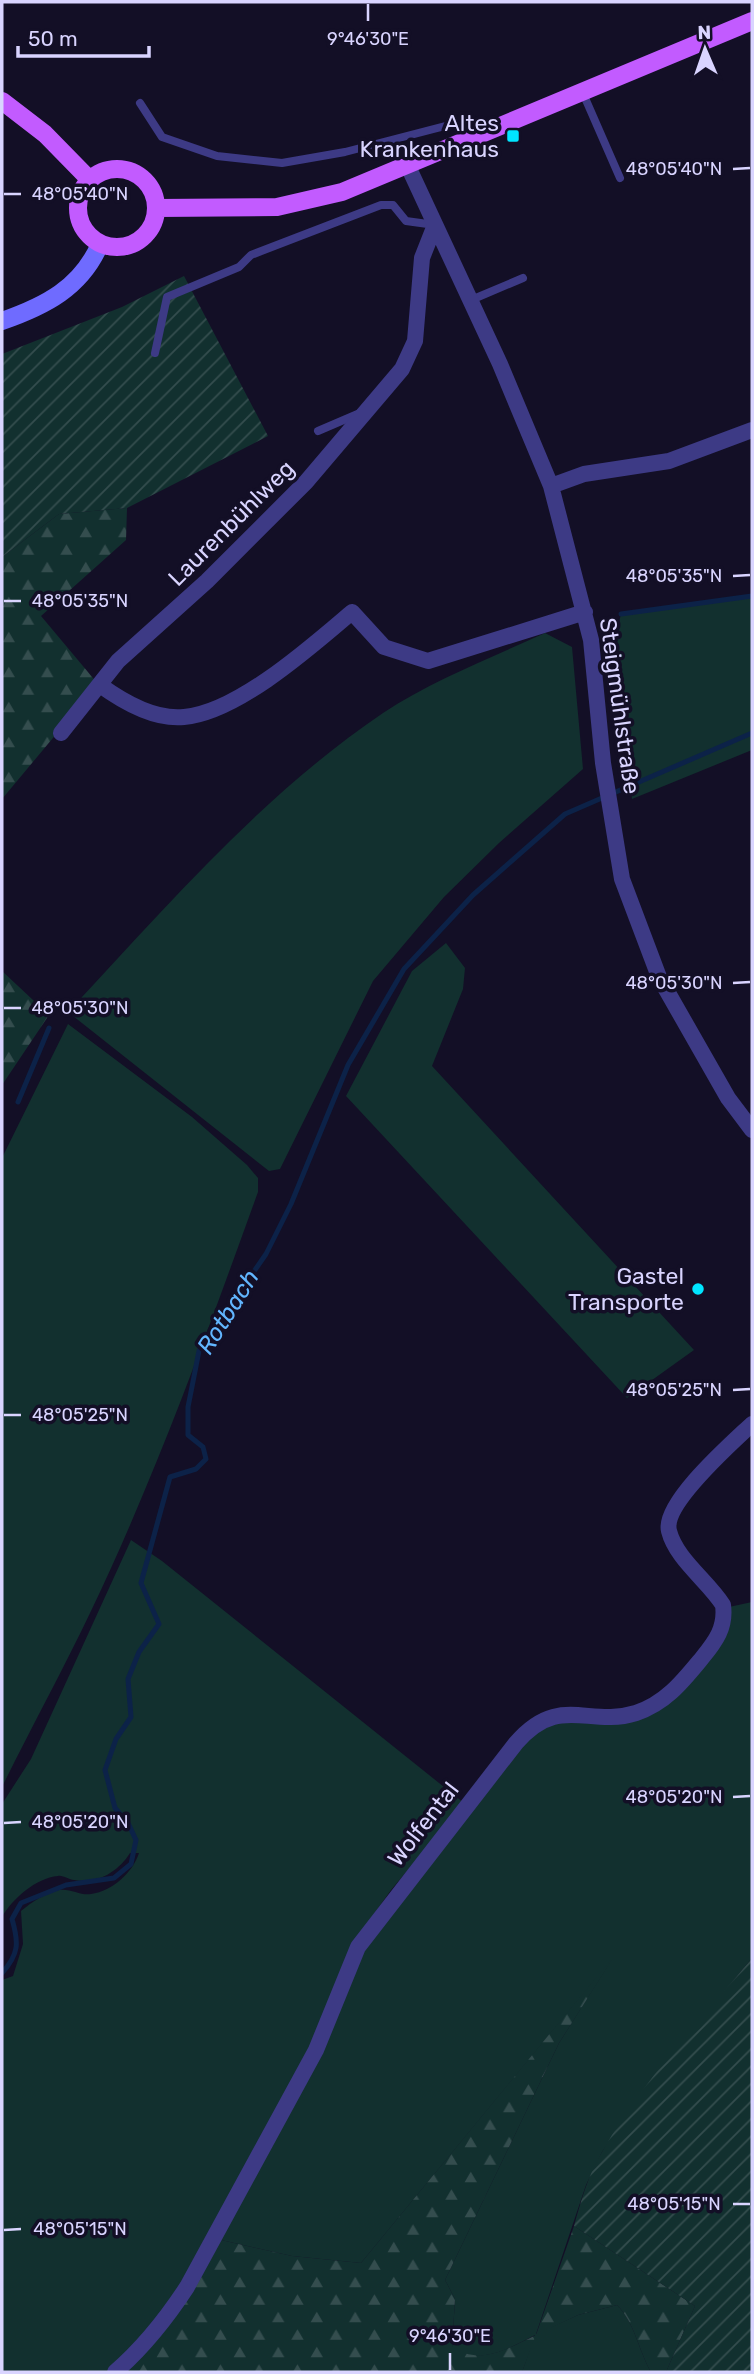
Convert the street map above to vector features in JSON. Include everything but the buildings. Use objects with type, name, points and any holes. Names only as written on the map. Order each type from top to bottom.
[{"type":"main road","points":[[157,208],[277,207],[341,192],[752,21]]},
{"type":"main road","points":[[2,101],[45,134],[90,180]]},
{"type":"main road","points":[[118,169],[133,172],[146,180],[154,193],[157,208],[154,224],[145,237],[131,245],[115,248],[100,244],[83,228],[79,217],[82,190],[90,180],[103,172],[118,169]]},
{"type":"street","name":"Steigmühlstraße","points":[[407,164],[471,300],[551,486],[591,639],[603,763],[622,879],[659,977],[728,1098],[752,1130]]},
{"type":"street","name":"Laurenbühlweg","points":[[61,733],[118,661],[207,581],[306,482],[402,369],[415,341],[422,258],[435,225]]},
{"type":"street","points":[[2,321],[46,305],[65,293],[92,261],[100,244]]},
{"type":"street","points":[[551,486],[584,474],[669,461],[752,430]]},
{"type":"street","points":[[100,685],[119,698],[147,711],[183,717],[220,708],[296,659],[352,612],[384,647],[428,661],[585,612]]},
{"type":"street","name":"Wolfental","points":[[115,2372],[138,2352],[164,2321],[187,2287],[316,2050],[358,1947],[516,1743],[531,1726],[553,1717],[578,1713],[634,1713],[657,1704],[675,1690],[722,1630],[723,1605],[682,1556],[669,1531],[670,1514],[711,1463],[752,1424]]},
{"type":"lane","points":[[581,90],[620,178]]},
{"type":"lane","points":[[139,103],[162,137],[217,156],[282,163],[345,152],[453,124],[463,128],[468,137]]},
{"type":"lane","points":[[155,353],[167,297],[239,267],[251,255],[381,205],[393,205],[406,221],[435,225]]},
{"type":"lane","points":[[471,300],[523,278]]},
{"type":"lane","points":[[318,431],[369,410]]},
{"type":"green space","points":[[184,276],[268,436],[127,508],[59,514],[2,557],[2,354],[122,307]]},
{"type":"green space","points":[[127,508],[126,540],[41,616],[98,684],[2,799],[2,557],[59,514]]},
{"type":"green space","points":[[752,596],[752,750],[632,799],[613,647],[621,614]]},
{"type":"green space","points":[[545,633],[572,647],[583,769],[499,843],[444,897],[373,981],[280,1169],[269,1171],[68,1012],[217,853],[297,779],[339,745],[383,713],[422,690]]},
{"type":"green space","points":[[446,943],[465,968],[463,989],[432,1066],[694,1350],[627,1398],[346,1096],[412,971]]},
{"type":"green space","points":[[2,971],[49,1015],[2,1085]]},
{"type":"green space","points":[[68,1024],[192,1117],[247,1165],[258,1178],[258,1192],[200,1351],[115,1560],[2,1787],[2,1158]]},
{"type":"green space","points":[[131,1540],[162,1561],[464,1803],[391,1890],[356,1939],[311,2046],[186,2283],[115,2372],[2,2372],[2,1980],[13,1976],[23,1944],[21,1911],[39,1898],[59,1890],[87,1894],[107,1889],[127,1874],[139,1853],[130,1853],[114,1871],[99,1878],[83,1881],[60,1876],[41,1881],[18,1897],[2,1917],[2,1804],[31,1759]]},
{"type":"green space","points":[[752,1602],[752,1958],[647,2086],[602,2152],[586,2185],[536,2334],[578,2315],[617,2305],[628,2320],[651,2372],[522,2372],[535,2335],[494,2354],[473,2356],[462,2353],[452,2348],[455,2299],[445,2280],[559,2043],[612,1959],[361,2263],[292,2256],[221,2240],[363,1949],[533,1728],[663,1705],[729,1607]]},
{"type":"green space","points":[[617,1952],[559,2043],[445,2280],[455,2299],[452,2347],[473,2355],[484,2355],[505,2350],[536,2335],[522,2372],[120,2372],[221,2240],[292,2256],[361,2263]]},
{"type":"green space","points":[[752,1958],[752,2372],[666,2372],[695,2306],[574,2226],[593,2170],[635,2100]]},
{"type":"green space","points":[[574,2226],[695,2306],[666,2372],[651,2372],[628,2320],[617,2305],[578,2315],[536,2335]]},
{"type":"waterway","points":[[621,614],[752,596]]},
{"type":"waterway","name":"Rotbach","points":[[2,1973],[12,1960],[16,1948],[12,1919],[21,1903],[66,1885],[114,1878],[131,1864],[136,1840],[128,1823],[115,1808],[105,1770],[116,1739],[131,1717],[128,1679],[139,1652],[159,1624],[141,1583],[170,1477],[196,1469],[206,1459],[203,1447],[188,1435],[188,1407],[199,1351],[266,1254],[291,1204],[348,1065],[404,969],[473,895],[565,814],[752,733]]},
{"type":"waterway","points":[[18,1102],[49,1028]]},
{"type":"place","name":"Altes Krankenhaus","points":[[513,136]]},
{"type":"place","name":"Gastel Transporte","points":[[698,1289]]}]
